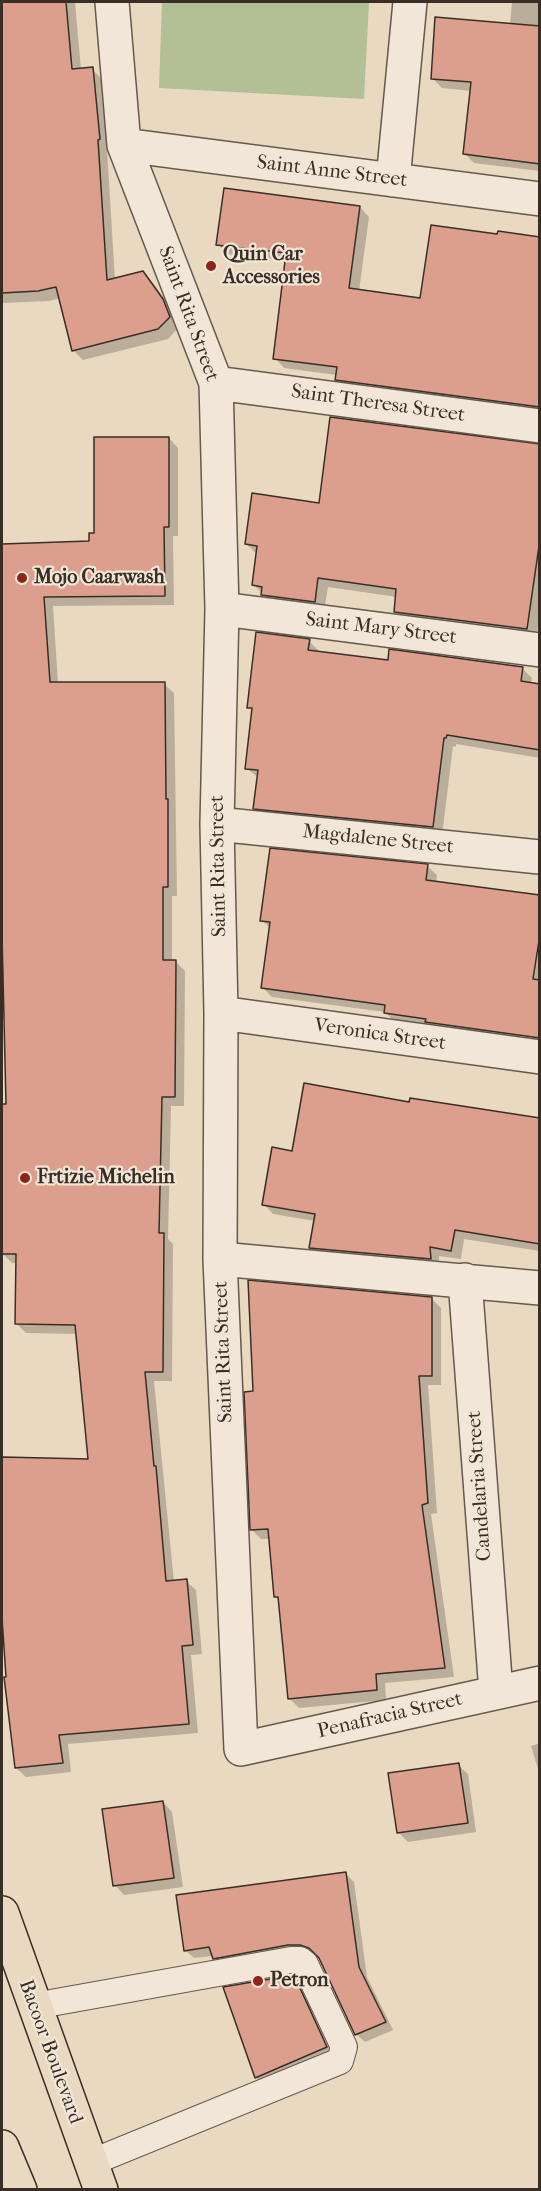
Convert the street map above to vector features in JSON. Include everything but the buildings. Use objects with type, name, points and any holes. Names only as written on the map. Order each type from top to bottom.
[{"type":"main road","name":"Bacoor Boulevard","points":[[2,1913],[95,2176]]},
{"type":"main road","points":[[2,2147],[20,2190]]},
{"type":"street","name":"Saint Rita Street","points":[[112,2],[124,145],[216,383],[222,609],[217,824],[221,1013],[220,1259],[241,1749]]},
{"type":"street","points":[[393,180],[410,2]]},
{"type":"street","name":"Saint Anne Street","points":[[124,145],[540,199]]},
{"type":"street","name":"Saint Theresa Street","points":[[216,383],[540,426]]},
{"type":"street","name":"Saint Mary Street","points":[[222,609],[540,650]]},
{"type":"street","name":"Magdalene Street","points":[[217,824],[540,857]]},
{"type":"street","name":"Veronica Street","points":[[221,1013],[540,1057]]},
{"type":"street","points":[[220,1259],[540,1288]]},
{"type":"street","name":"Candelaria Street","points":[[465,1280],[496,1692]]},
{"type":"street","name":"Penafracia Street","points":[[241,1749],[540,1683]]},
{"type":"lane","points":[[34,2006],[291,1959],[300,1960],[305,1964],[344,2047],[344,2055],[340,2061],[95,2176]]},
{"type":"green space","points":[[162,2],[369,2],[364,99],[159,88]]},
{"type":"place","name":"Quin Car Accessories","points":[[211,266]]},
{"type":"place","name":"Mojo Caarwash","points":[[22,578]]},
{"type":"place","name":"Frtizie Michelin","points":[[25,1178]]},
{"type":"place","name":"Petron","points":[[258,1981]]}]
